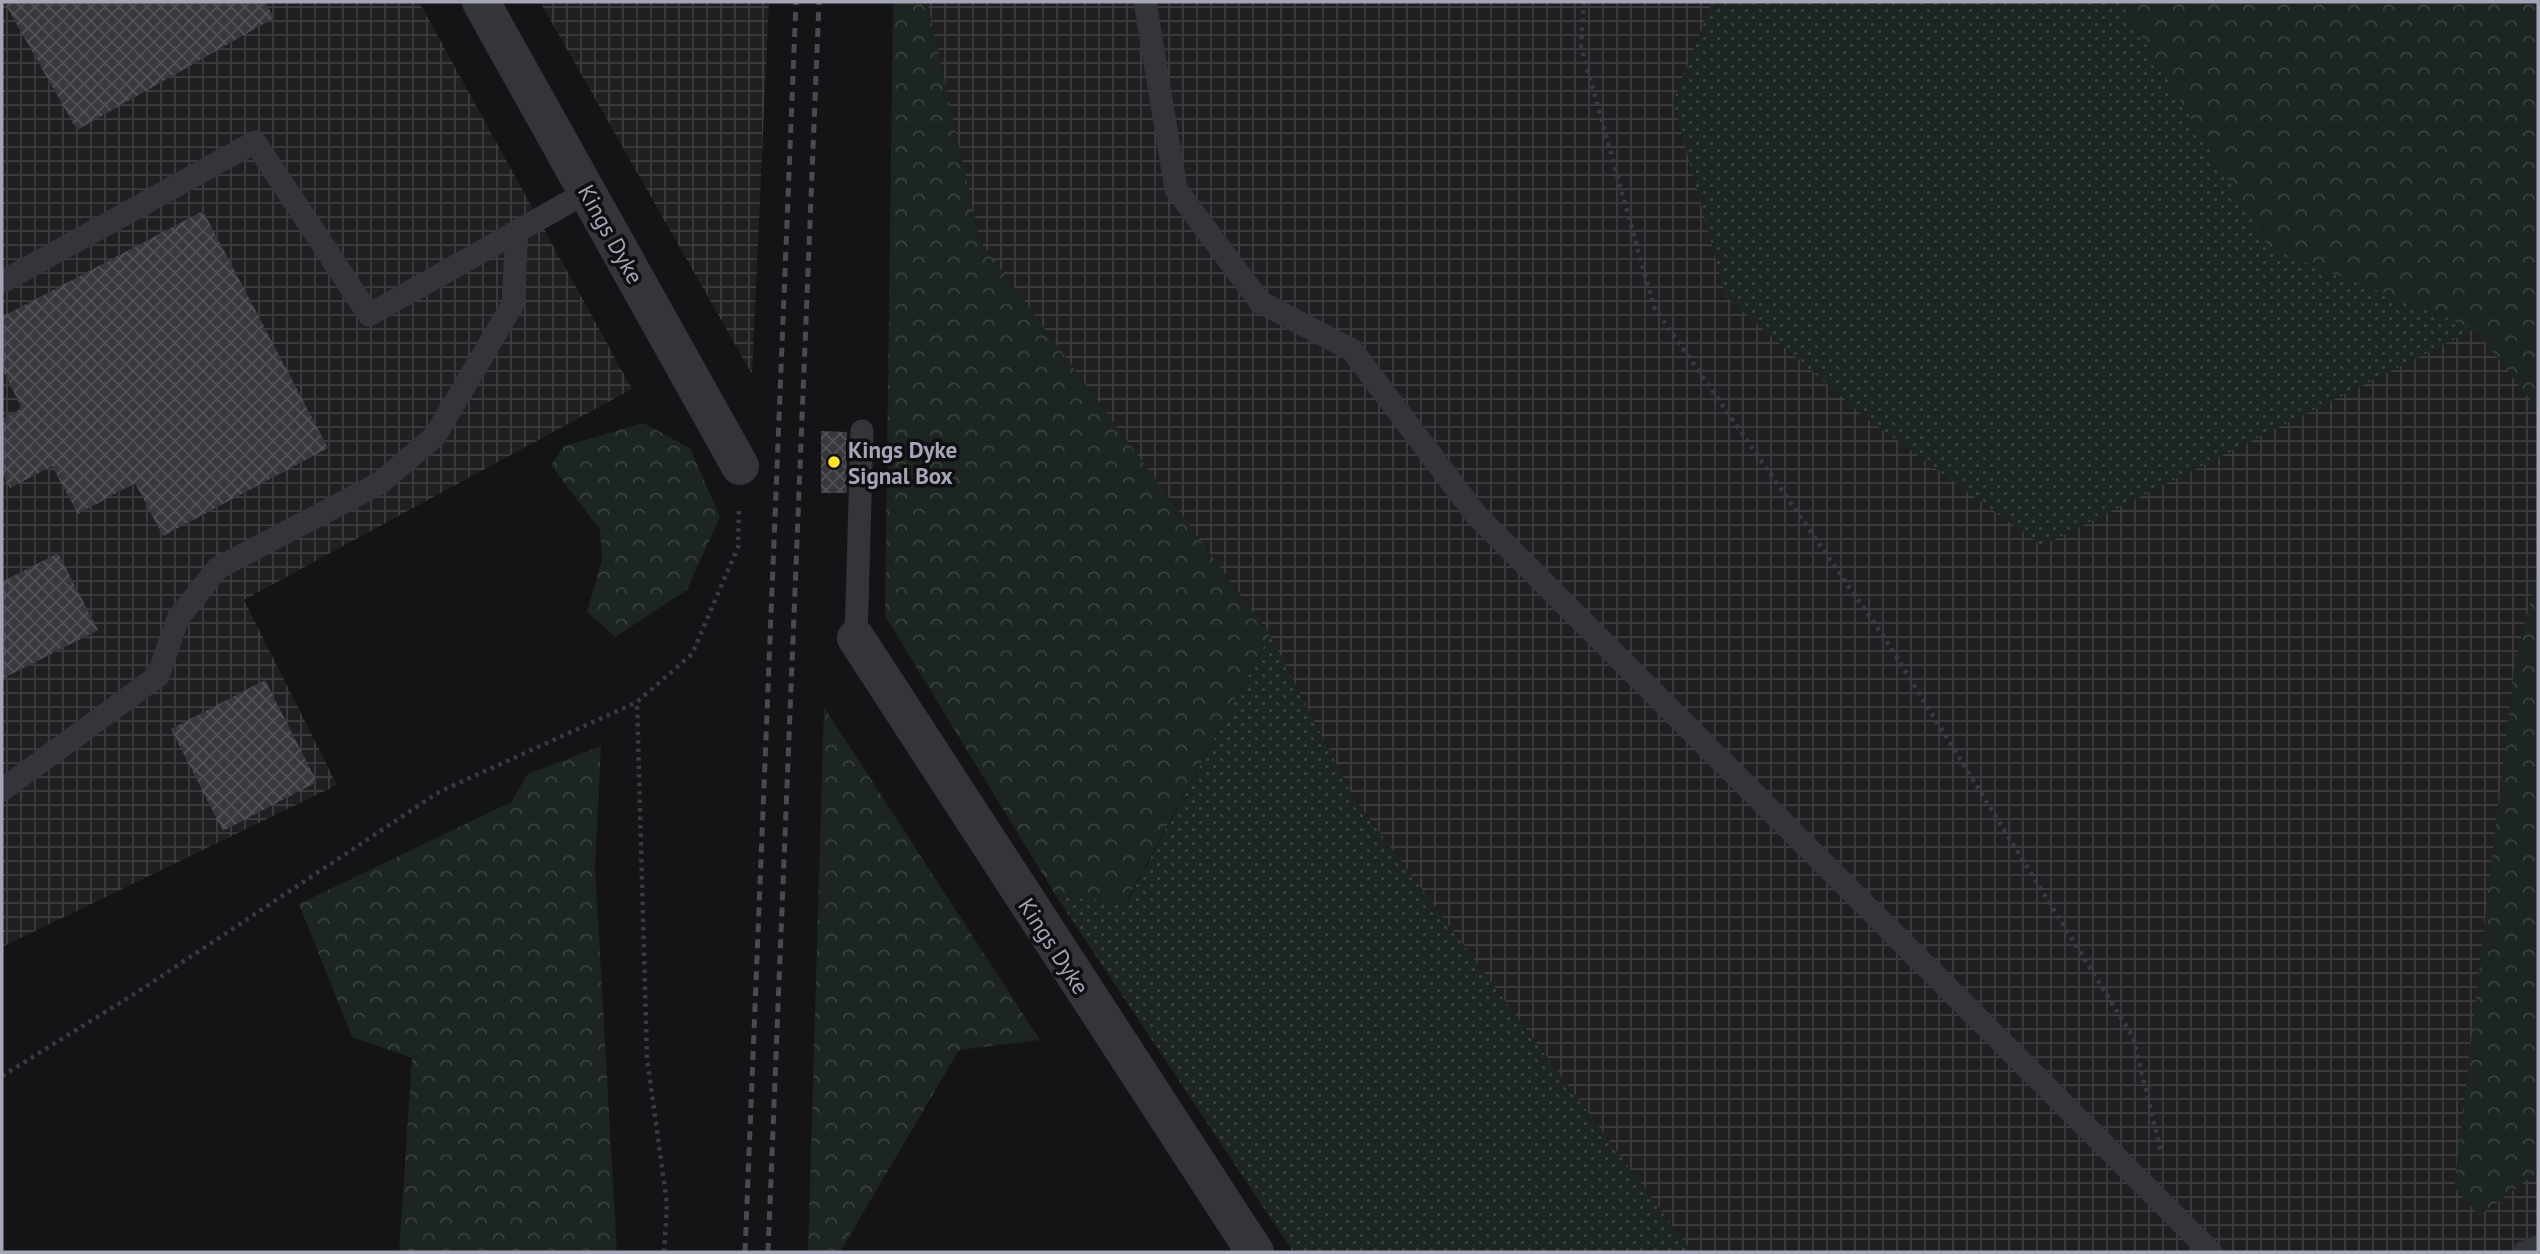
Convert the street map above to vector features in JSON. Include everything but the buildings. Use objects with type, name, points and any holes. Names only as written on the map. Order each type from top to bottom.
[{"type":"street","name":"Kings Dyke","points":[[481,2],[740,466]]},
{"type":"street","name":"Kings Dyke","points":[[856,638],[1255,1252]]},
{"type":"lane","points":[[1145,2],[1176,189],[1260,302],[1352,350],[1477,516],[2211,1252]]},
{"type":"lane","points":[[2,282],[255,142],[369,314],[587,192]]},
{"type":"lane","points":[[2,790],[158,676],[178,618],[218,568],[380,483],[435,436],[513,304],[517,230]]},
{"type":"lane","points":[[856,638],[862,431]]},
{"type":"lane","points":[[2524,1252],[2538,1247]]},
{"type":"path","points":[[1584,2],[1581,46],[1654,307],[1884,637],[2133,1037],[2176,1217]]},
{"type":"path","points":[[2,1076],[139,992],[439,792],[638,702],[692,654],[738,547],[740,466]]},
{"type":"path","points":[[638,702],[647,1058],[667,1204],[664,1252]]},
{"type":"shaded area","points":[[2,2],[419,2],[632,389],[244,600],[337,785],[2,947]]},
{"type":"shaded area","points":[[540,2],[769,2],[752,374]]},
{"type":"shaded area","points":[[927,2],[2538,2],[2538,1252],[1692,1252],[1354,798],[1270,635],[980,241]]},
{"type":"green space","points":[[893,2],[927,2],[980,241],[1270,635],[1126,902],[1056,896],[885,616]]},
{"type":"green space","points":[[1712,2],[2121,2],[2269,248],[2475,329],[2042,546],[1866,418],[1726,297],[1673,102]]},
{"type":"green space","points":[[2121,2],[2538,2],[2538,410],[2475,329],[2269,248]]},
{"type":"green space","points":[[643,423],[690,448],[720,517],[687,590],[615,637],[587,612],[602,560],[600,530],[551,465],[564,446]]},
{"type":"green space","points":[[2538,571],[2538,1172],[2479,1216],[2454,1187],[2515,660]]},
{"type":"green space","points":[[1270,635],[1354,798],[1692,1252],[1293,1252],[1056,896],[1127,902]]},
{"type":"green space","points":[[824,707],[1040,1040],[959,1050],[840,1252],[808,1252]]},
{"type":"green space","points":[[601,746],[595,867],[617,1252],[399,1252],[412,1058],[352,1037],[299,904],[511,802],[528,774]]},
{"type":"railway","points":[[745,1252],[796,2]]},
{"type":"railway","points":[[768,1252],[819,2]]},
{"type":"place","name":"Kings Dyke Signal Box","points":[[834,462]]}]
